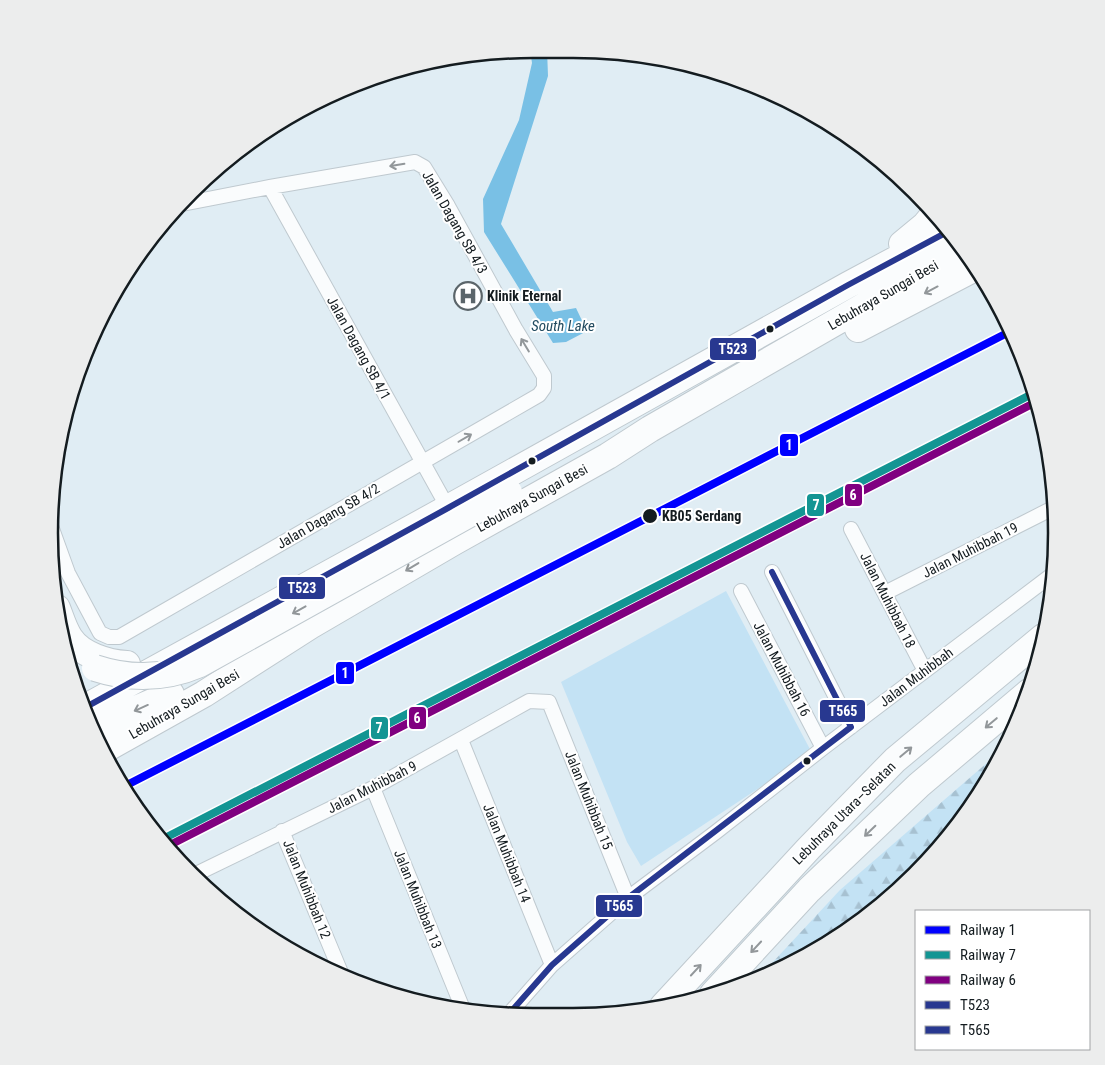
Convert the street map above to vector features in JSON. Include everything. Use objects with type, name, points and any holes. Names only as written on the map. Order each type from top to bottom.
[{"type":"highway","points":[[859,279],[924,226],[930,219]]},
{"type":"highway","name":"Lebuhraya Sungai Besi","points":[[90,705],[942,235]]},
{"type":"highway","name":"Lebuhraya Sungai Besi","points":[[108,747],[204,694],[310,626],[454,542],[608,456],[650,428],[956,253]]},
{"type":"highway","points":[[650,428],[680,422],[969,271]]},
{"type":"highway","points":[[75,657],[95,668],[125,676],[159,676],[187,670],[216,656],[680,398],[708,395]]},
{"type":"highway","points":[[99,726],[185,687],[275,636],[310,626]]},
{"type":"highway","points":[[70,636],[77,646],[93,655],[118,664],[128,664],[200,645]]},
{"type":"highway","name":"Lebuhraya Utara–Selatan","points":[[672,996],[809,848],[895,760],[1034,644]]},
{"type":"highway","points":[[724,982],[809,890],[898,804],[1015,704]]},
{"type":"street","name":"Jalan Dagang SB 4/3","points":[[191,203],[270,187],[415,162],[424,167],[448,206],[516,330],[544,376],[544,388]]},
{"type":"street","name":"Jalan Dagang SB 4/1","points":[[270,187],[448,508]]},
{"type":"street","name":"Jalan Dagang SB 4/2","points":[[58,547],[68,573],[100,633],[108,637],[119,637],[538,395],[544,388]]},
{"type":"street","name":"Jalan Muhibbah 19","points":[[884,594],[1047,511]]},
{"type":"street","name":"Jalan Muhibbah 18","points":[[851,529],[924,671]]},
{"type":"street","points":[[772,572],[850,727]]},
{"type":"street","name":"Jalan Muhibbah","points":[[515,1007],[552,965],[628,898],[716,832],[822,748],[1044,581]]},
{"type":"street","name":"Jalan Muhibbah 16","points":[[741,591],[822,748]]},
{"type":"street","name":"Jalan Muhibbah 9","points":[[201,872],[373,788],[529,701],[549,702]]},
{"type":"street","name":"Jalan Muhibbah 15","points":[[549,702],[628,898]]},
{"type":"street","name":"Jalan Muhibbah 14","points":[[461,740],[552,965]]},
{"type":"street","name":"Jalan Muhibbah 13","points":[[373,788],[460,1001]]},
{"type":"street","name":"Jalan Muhibbah 12","points":[[282,831],[338,966]]},
{"type":"green space","points":[[726,591],[812,753],[641,866],[627,842],[561,682]]},
{"type":"green space","points":[[989,761],[949,822],[930,846],[886,890],[862,909],[810,944],[771,964],[840,890]]},
{"type":"water","name":"South Lake","points":[[531,58],[547,58],[548,76],[501,224],[553,312],[576,308],[587,331],[566,342],[553,343],[484,232],[483,199],[519,120],[532,63]]},
{"type":"rail line","name":"1","points":[[130,783],[1004,335]]},
{"type":"rail line","name":"7","points":[[168,837],[1027,397]]},
{"type":"rail line","name":"6","points":[[173,843],[1030,405]]},
{"type":"transit line","name":"T523","points":[[90,705],[942,235]]},
{"type":"transit line","name":"T565","points":[[515,1007],[552,965],[628,898],[851,727],[772,572]]},
{"type":"place","name":"Klinik Eternal","points":[[468,296]]},
{"type":"place","name":"KB05 Serdang","points":[[650,516]]}]
